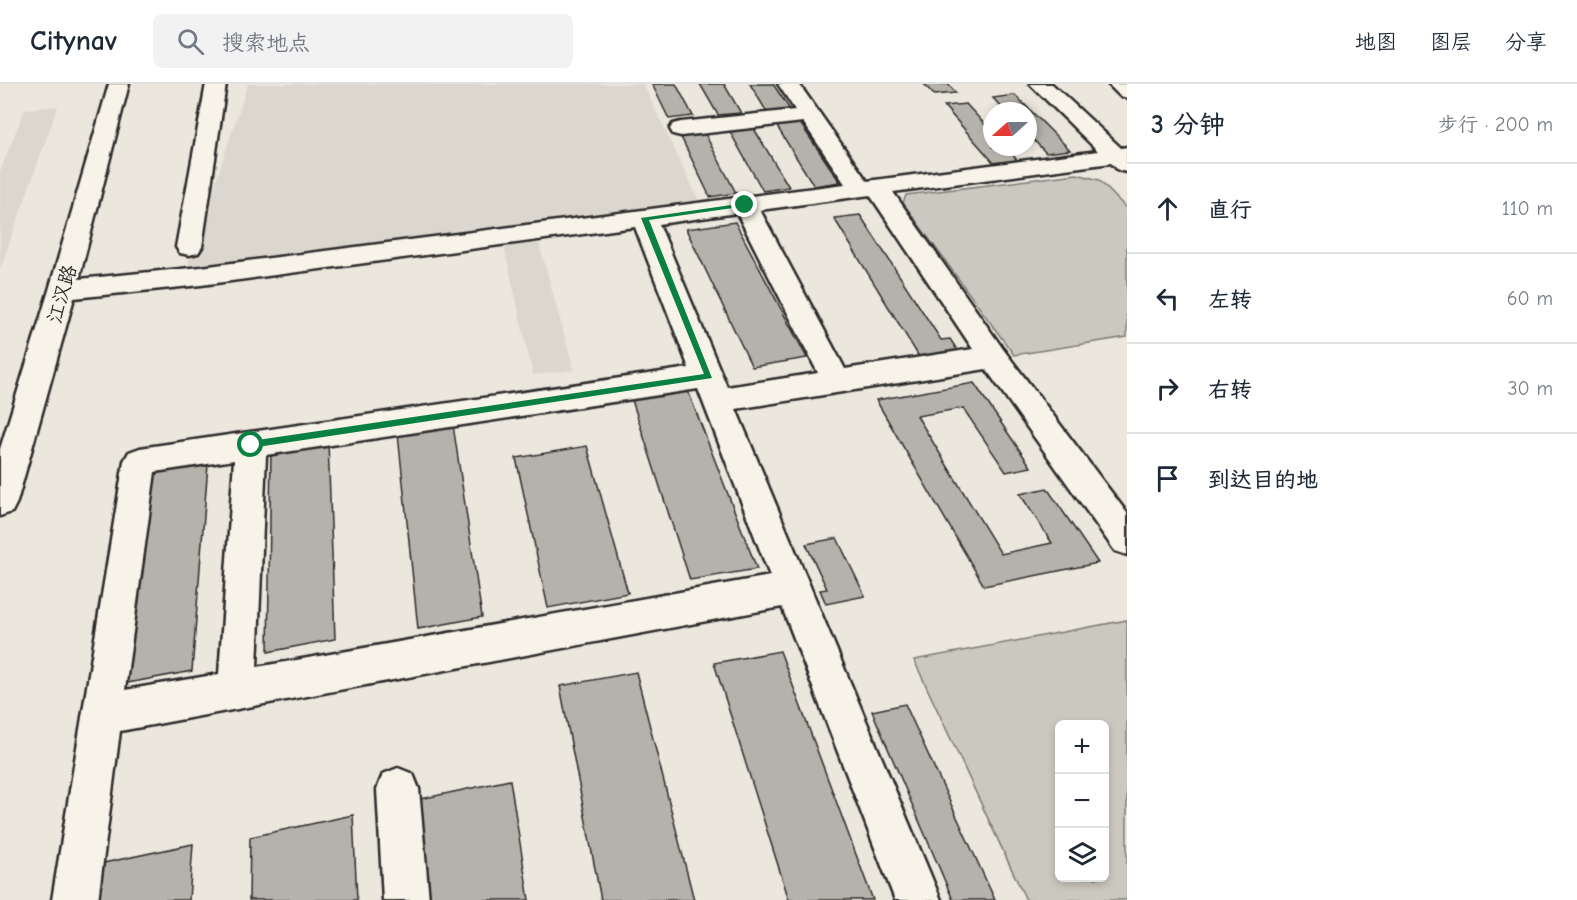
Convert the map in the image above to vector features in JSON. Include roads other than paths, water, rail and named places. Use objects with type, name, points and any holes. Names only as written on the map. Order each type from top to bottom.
[{"type":"street","name":"江汉路","points":[[0,502],[63,290],[119,84]]},
{"type":"street","points":[[189,247],[216,84]]},
{"type":"street","points":[[788,84],[809,115],[869,189],[1127,540]]},
{"type":"street","points":[[1040,84],[1123,159]]},
{"type":"street","points":[[1118,84],[1127,92]]},
{"type":"street","points":[[681,129],[809,115]]},
{"type":"street","points":[[63,290],[159,281],[869,189],[1123,159]]},
{"type":"street","points":[[745,205],[837,382]]},
{"type":"street","points":[[644,218],[918,900]]},
{"type":"street","points":[[75,900],[140,461],[251,445],[714,388],[837,382],[993,357]]},
{"type":"street","points":[[237,689],[251,445]]},
{"type":"street","points":[[103,714],[794,588]]},
{"type":"street","points":[[398,789],[406,900]]}]
